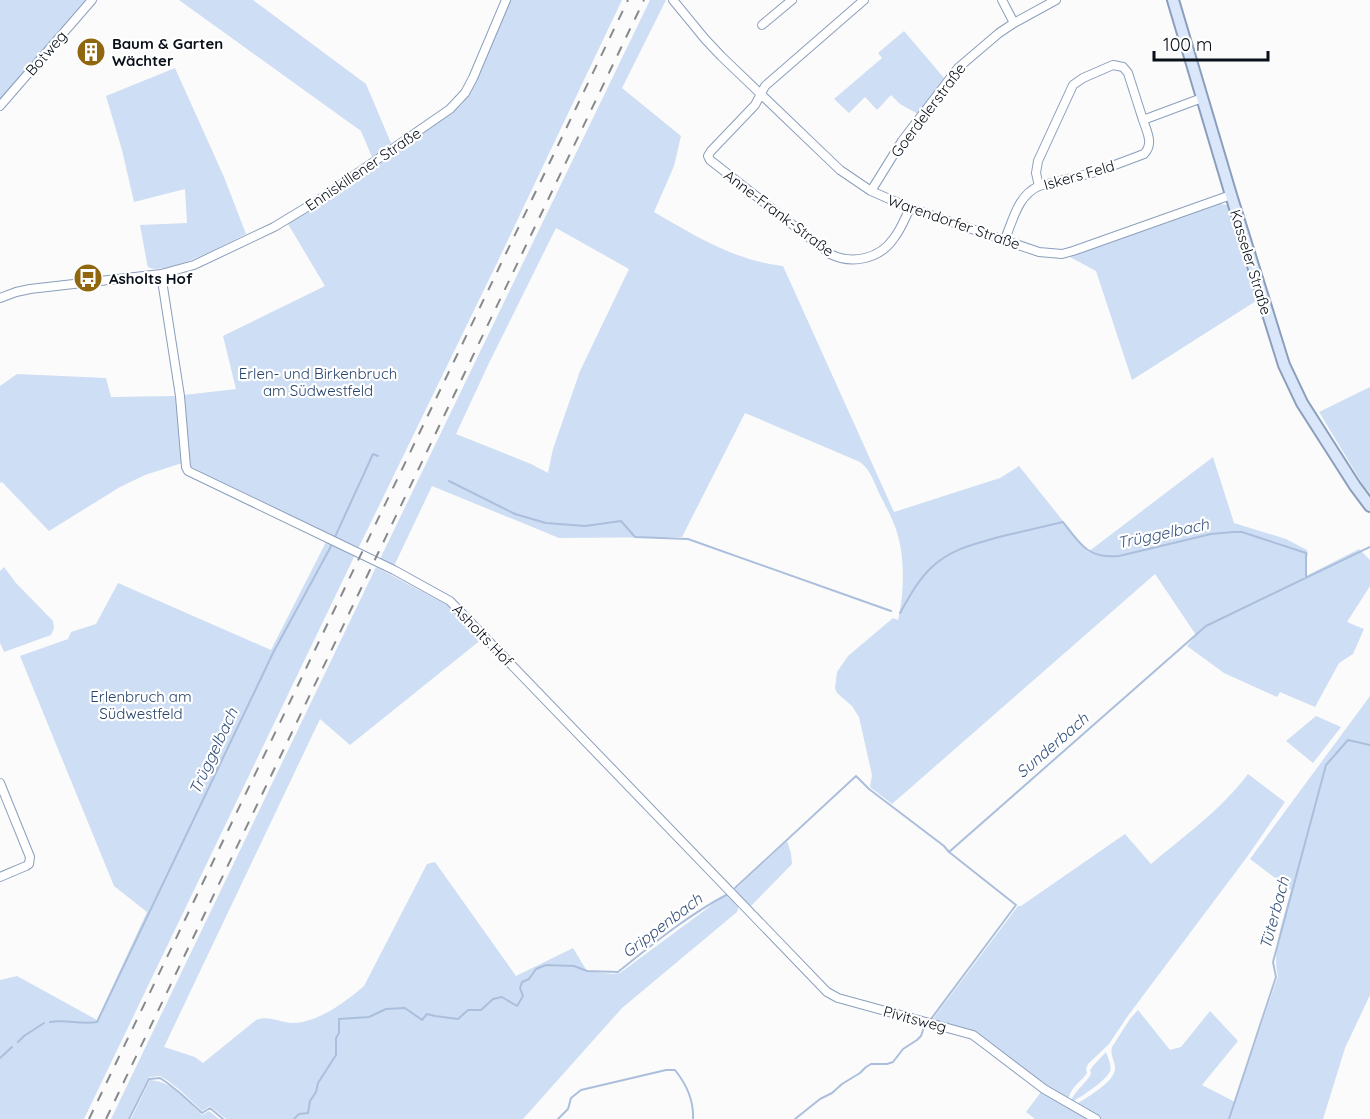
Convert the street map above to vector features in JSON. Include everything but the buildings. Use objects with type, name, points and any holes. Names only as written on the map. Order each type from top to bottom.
[{"type":"street","name":"Botweg","points":[[0,106],[92,0]]},
{"type":"street","name":"Enniskillener Straße","points":[[0,298],[30,289],[161,274],[194,265],[279,224],[317,201],[450,109],[465,93],[473,78],[506,0]]},
{"type":"street","name":"Warendorfer Straße","points":[[673,0],[714,49],[840,170],[870,191],[910,208],[1039,252],[1062,254],[1231,195]]},
{"type":"street","points":[[762,25],[792,0]]},
{"type":"street","points":[[760,95],[765,86],[864,0]]},
{"type":"street","points":[[1002,0],[1014,23]]},
{"type":"street","name":"Goerdelerstraße","points":[[870,191],[902,141],[952,75],[987,42],[1014,23],[1056,0]]},
{"type":"street","name":"Kasseler Straße","points":[[1173,0],[1286,372],[1302,403],[1370,506]]},
{"type":"street","name":"Iskers Feld","points":[[1005,239],[1019,204],[1029,192],[1039,186],[1096,172],[1148,151],[1150,142],[1128,73],[1123,67],[1113,65],[1077,81],[1070,90],[1038,161],[1036,173],[1039,186]]},
{"type":"street","name":"Anne-Frank-Straße","points":[[760,95],[755,105],[709,153],[709,158],[830,254],[844,260],[858,260],[879,252],[894,239],[910,208]]},
{"type":"street","points":[[1143,120],[1202,98]]},
{"type":"street","name":"Asholts Hof","points":[[161,274],[180,396],[188,471],[394,570],[450,601],[747,908]]},
{"type":"street","points":[[0,783],[30,861],[26,866],[0,877]]},
{"type":"street","name":"Pivitsweg","points":[[747,908],[832,996],[973,1035],[1044,1089],[1096,1119]]},
{"type":"green space","points":[[0,0],[87,0],[0,101]]},
{"type":"green space","points":[[179,0],[253,0],[366,84],[391,143],[372,157],[361,131]]},
{"type":"green space","name":"Erlen- und Birkenbruch am Südwestfeld","points":[[510,0],[622,0],[358,549],[190,466],[184,395],[236,389],[223,336],[325,286],[288,224],[320,205],[461,105],[477,79]]},
{"type":"green space","points":[[650,0],[666,0],[622,88],[681,136],[674,166],[654,212],[732,253],[783,266],[894,512],[1000,478],[1019,466],[1088,552],[1213,457],[1234,523],[1286,539],[1307,550],[1306,576],[1359,549],[1370,560],[1370,586],[1347,622],[1364,629],[1353,654],[1339,663],[1315,707],[1280,692],[1277,697],[1224,673],[1187,646],[1196,635],[1155,574],[892,804],[870,787],[872,775],[859,717],[835,688],[837,672],[848,656],[893,618],[898,620],[902,600],[903,567],[898,536],[871,476],[860,462],[745,413],[682,537],[559,538],[432,486],[394,566],[380,559]],"holes":[[[556,228],[629,269],[580,371],[553,449],[548,473],[456,434]]]},
{"type":"green space","points":[[904,31],[944,78],[918,114],[900,104],[891,95],[877,110],[865,97],[849,113],[834,99],[882,58],[878,53]]},
{"type":"green space","points":[[175,68],[224,177],[246,234],[197,258],[156,269],[148,267],[140,225],[187,223],[185,189],[134,202],[106,96]]},
{"type":"green space","points":[[1220,204],[1228,205],[1256,301],[1132,380],[1096,271],[1070,257]]},
{"type":"green space","points":[[17,374],[106,378],[111,397],[176,396],[182,463],[145,475],[120,487],[49,531],[2,482],[0,483],[0,386]]},
{"type":"green space","points":[[1370,387],[1370,493],[1319,412]]},
{"type":"green space","name":"Erlenbruch am Südwestfeld","points":[[326,542],[355,555],[84,1119],[0,1119],[0,980],[17,976],[97,1020],[147,912],[114,886],[20,656],[68,639],[71,632],[96,624],[118,583],[271,650]]},
{"type":"green space","points":[[4,567],[16,583],[53,621],[54,628],[51,635],[4,652],[0,643],[0,571]]},
{"type":"green space","points":[[376,567],[447,605],[482,639],[350,745],[320,719],[164,1047],[195,1057],[203,1063],[256,1020],[265,1018],[288,1023],[302,1022],[322,1015],[340,1004],[364,986],[427,864],[435,862],[516,976],[573,948],[587,971],[620,973],[728,893],[737,904],[737,912],[622,1008],[523,1119],[226,1119],[210,1106],[202,1111],[181,1091],[160,1076],[149,1077],[128,1119],[111,1119]]},
{"type":"green space","points":[[1370,696],[1370,995],[1345,1048],[1323,1119],[1101,1119],[1077,1106],[1111,1078],[1115,1067],[1112,1047],[1138,1010],[1170,1050],[1181,1047],[1210,1011],[1238,1041],[1202,1085],[1235,1102],[1278,976],[1277,945],[1291,890],[1250,859]]},
{"type":"green space","points":[[1316,716],[1341,727],[1313,763],[1286,741]]},
{"type":"green space","points":[[1248,774],[1285,802],[1109,1044],[1088,1064],[1087,1073],[1069,1097],[1066,1098],[1045,1086],[975,1032],[932,1020],[1018,906],[1125,834],[1151,864],[1214,811]]},
{"type":"green space","points":[[787,841],[792,864],[751,906],[735,890]]},
{"type":"green space","points":[[1106,1052],[1110,1062],[1108,1075],[1072,1102],[1073,1096],[1091,1074],[1090,1070]]},
{"type":"green space","points":[[150,1080],[172,1088],[202,1115],[209,1111],[219,1119],[131,1119]]},
{"type":"green space","points":[[1041,1092],[1091,1119],[1035,1119],[1026,1112]]},
{"type":"waterway","name":"Trüggelbach","points":[[50,1022],[97,1022],[273,653],[329,550],[373,454],[378,456]]},
{"type":"waterway","name":"Trüggelbach","points":[[449,481],[515,514],[546,523],[585,526],[621,521],[635,537],[688,539],[891,611]]},
{"type":"waterway","name":"Trüggelbach","points":[[900,613],[922,577],[947,556],[981,542],[1063,522],[1086,548],[1108,556],[1119,556],[1211,534],[1242,532],[1306,553],[1306,578]]},
{"type":"waterway","name":"Sunderbach","points":[[949,852],[1206,626],[1370,547]]},
{"type":"waterway","name":"Tüterbach","points":[[1229,1119],[1276,977],[1273,962],[1326,765],[1348,740],[1370,745]]},
{"type":"waterway","name":"Trüggelbach","points":[[735,888],[856,776],[869,789],[1016,905],[931,1019]]},
{"type":"waterway","name":"Grippenbach","points":[[294,1119],[299,1114],[308,1113],[310,1101],[316,1092],[318,1083],[336,1055],[339,1019],[369,1017],[386,1009],[405,1008],[422,1020],[427,1014],[458,1019],[468,1010],[481,1010],[493,999],[502,997],[517,1006],[523,996],[520,988],[522,982],[529,979],[536,969],[546,965],[574,966],[587,971],[618,972],[685,921],[728,894]]},
{"type":"waterway","name":"Trüggelbach","points":[[18,1042],[44,1023]]},
{"type":"waterway","name":"Sunderbach","points":[[795,1119],[871,1064],[893,1062],[903,1049],[921,1036],[924,1027]]},
{"type":"waterway","name":"Trüggelbach","points":[[0,1058],[12,1047]]},
{"type":"waterway","name":"Sunderbach","points":[[558,1119],[568,1109],[571,1098],[581,1090],[666,1070],[675,1070],[683,1081],[691,1099],[693,1119]]},
{"type":"waterway","name":"Grippenbach","points":[[129,1119],[149,1079],[160,1078],[202,1113],[210,1108],[223,1119]]},
{"type":"railway","points":[[89,1119],[628,0]]},
{"type":"railway","points":[[106,1119],[644,0]]},
{"type":"place","name":"Baum & Garten Wächter","points":[[91,52]]},
{"type":"place","name":"Asholts Hof","points":[[88,278]]}]
